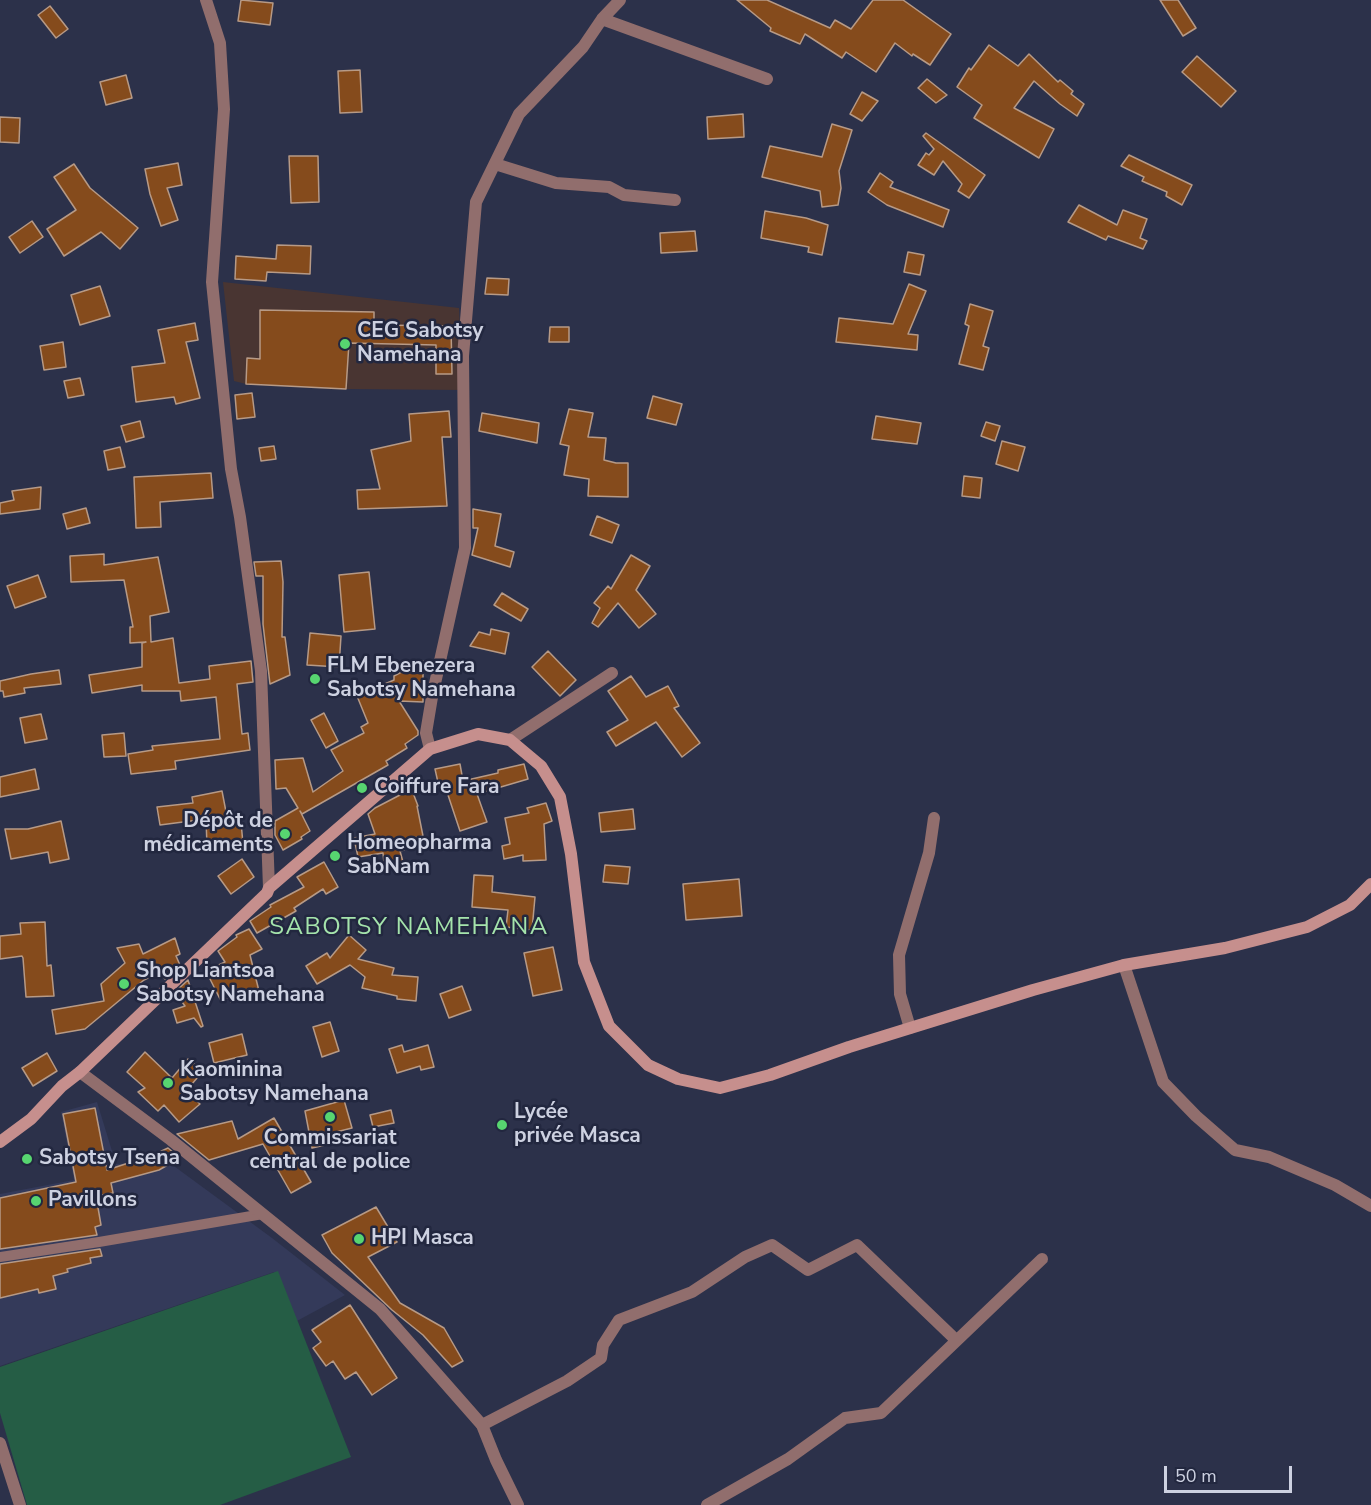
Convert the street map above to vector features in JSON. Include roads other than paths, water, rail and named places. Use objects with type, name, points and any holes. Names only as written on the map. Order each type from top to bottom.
[{"type":"main road","points":[[0,1142],[31,1119],[62,1086],[80,1072],[267,894],[268,888],[430,749],[477,734],[510,741],[541,766],[560,797],[571,854],[584,962],[609,1026],[648,1065],[678,1079],[720,1088],[770,1075],[849,1047],[1033,990],[1124,965],[1225,948],[1306,927],[1350,905],[1371,884]]},
{"type":"street","points":[[206,0],[220,43],[224,109],[212,282],[231,469],[240,517],[261,671],[268,888]]},
{"type":"street","points":[[430,749],[426,733],[432,697],[465,548],[463,356],[476,202],[519,114],[582,47],[602,19],[620,0]]},
{"type":"street","points":[[602,19],[766,79]]},
{"type":"street","points":[[495,164],[556,183],[609,187],[624,195],[675,200]]},
{"type":"street","points":[[510,741],[612,673]]},
{"type":"street","points":[[910,1028],[900,994],[899,955],[929,853],[934,818]]},
{"type":"street","points":[[1124,965],[1163,1082],[1196,1116],[1235,1150],[1269,1157],[1335,1185],[1371,1206]]},
{"type":"street","points":[[80,1072],[171,1140],[380,1309],[482,1425],[518,1505]]},
{"type":"street","points":[[0,1257],[263,1214]]},
{"type":"street","points":[[482,1425],[567,1381],[601,1358],[603,1345],[619,1320],[692,1292],[745,1257],[772,1245],[808,1270],[857,1245],[956,1340]]},
{"type":"street","points":[[707,1505],[788,1459],[845,1418],[881,1413],[1042,1259]]},
{"type":"street","points":[[0,1443],[20,1505]]},
{"type":"place","name":"CEG Sabotsy Namehana","points":[[345,344]]},
{"type":"place","name":"FLM Ebenezera Sabotsy Namehana","points":[[315,679]]},
{"type":"place","name":"Coiffure Fara","points":[[362,788]]},
{"type":"place","name":"Dépôt de médicaments","points":[[285,834]]},
{"type":"place","name":"Homeopharma SabNam","points":[[335,856]]},
{"type":"place","name":"Shop Liantsoa Sabotsy Namehana","points":[[124,984]]},
{"type":"place","name":"Kaominina Sabotsy Namehana","points":[[168,1083]]},
{"type":"place","name":"Commissariat central de police","points":[[330,1117]]},
{"type":"place","name":"Lycée privée Masca","points":[[502,1125]]},
{"type":"place","name":"Sabotsy Tsena","points":[[27,1159]]},
{"type":"place","name":"Pavillons","points":[[36,1201]]},
{"type":"place","name":"HPI Masca","points":[[359,1239]]},
{"type":"district","name":"SABOTSY NAMEHANA","points":[[409,928]]}]
